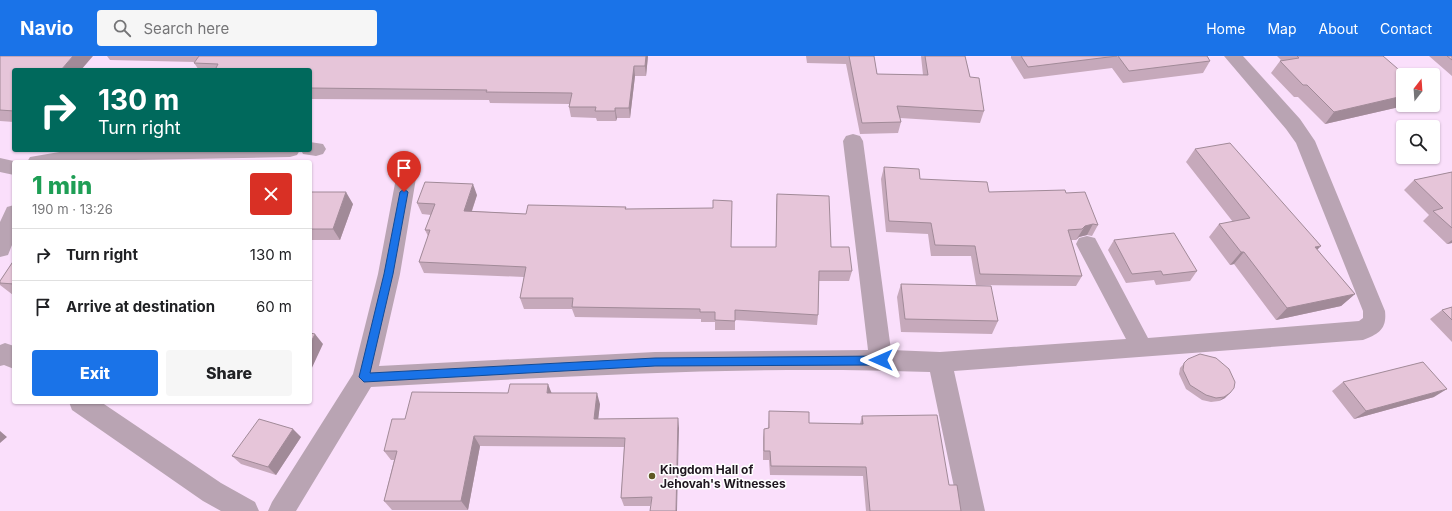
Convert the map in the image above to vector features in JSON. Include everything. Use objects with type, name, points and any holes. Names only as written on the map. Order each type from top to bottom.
[{"type":"street","points":[[364,377],[655,362],[881,360],[940,362],[1142,348],[1363,330],[1375,322],[1374,311],[1305,141],[1293,124],[1233,56]]},
{"type":"street","points":[[853,141],[881,360]]},
{"type":"street","points":[[50,160],[84,155],[208,152]]},
{"type":"street","points":[[281,511],[364,377],[389,274],[406,178]]},
{"type":"street","points":[[0,249],[12,218]]},
{"type":"street","points":[[1087,244],[1142,348]]},
{"type":"street","points":[[940,362],[972,511]]},
{"type":"street","points":[[84,404],[212,492],[246,511]]},
{"type":"building","points":[[0,56],[73,56],[63,68],[12,68],[12,111],[0,110]]},
{"type":"building","points":[[199,56],[646,56],[645,66],[634,66],[629,108],[615,108],[615,111],[595,111],[596,107],[569,107],[572,93],[486,92],[487,90],[312,88],[312,68],[216,68],[218,64],[194,63]]},
{"type":"building","points":[[849,56],[874,56],[877,74],[928,75],[925,56],[965,56],[970,77],[979,78],[984,111],[897,106],[901,122],[862,123]]},
{"type":"building","points":[[1021,56],[1117,56],[1028,67]]},
{"type":"building","points":[[1118,56],[1207,56],[1210,61],[1129,71]]},
{"type":"building","points":[[1297,56],[1383,56],[1397,68],[1396,98],[1334,112],[1307,85],[1303,85],[1280,61],[1299,58]]},
{"type":"building","points":[[1230,143],[1321,246],[1315,247],[1355,294],[1287,308],[1244,252],[1241,252],[1219,224],[1250,218],[1195,149]]},
{"type":"building","points":[[884,167],[919,169],[920,179],[987,182],[989,192],[1065,190],[1066,193],[1085,192],[1098,225],[1093,224],[1085,226],[1082,229],[1068,230],[1082,276],[980,274],[975,246],[935,245],[931,223],[889,221]]},
{"type":"building","points":[[1452,172],[1452,228],[1433,211],[1443,208],[1414,180]]},
{"type":"building","points":[[425,182],[473,184],[464,211],[526,214],[528,205],[626,207],[625,209],[713,208],[713,200],[732,201],[731,247],[776,247],[777,194],[829,196],[831,247],[849,247],[852,271],[819,271],[818,315],[735,310],[735,321],[715,320],[715,312],[700,312],[700,309],[572,307],[573,298],[520,298],[526,267],[419,262],[430,230],[425,230],[435,204],[417,203]]},
{"type":"building","points":[[312,192],[346,192],[333,229],[312,229]]},
{"type":"building","points":[[1174,233],[1197,271],[1163,275],[1161,271],[1132,274],[1114,240]]},
{"type":"building","points":[[12,263],[12,284],[0,283]]},
{"type":"building","points":[[901,284],[991,286],[998,321],[905,319]]},
{"type":"building","points":[[1452,307],[1452,320],[1442,310]]},
{"type":"building","points":[[1200,354],[1216,358],[1229,369],[1235,382],[1234,388],[1224,397],[1216,398],[1206,395],[1190,385],[1183,370],[1184,363],[1188,359]]},
{"type":"building","points":[[1423,362],[1447,389],[1366,411],[1343,382]]},
{"type":"building","points":[[510,384],[548,384],[547,393],[597,393],[594,419],[678,418],[676,511],[650,511],[652,497],[621,498],[625,438],[474,436],[461,501],[384,501],[397,451],[384,451],[392,419],[405,419],[412,392],[508,393]]},
{"type":"building","points":[[769,411],[809,412],[809,423],[863,424],[862,416],[937,415],[949,485],[957,485],[961,511],[870,511],[866,467],[771,466],[770,451],[764,451],[764,429],[769,428]]},
{"type":"building","points":[[259,419],[293,429],[268,467],[232,456]]},
{"type":"place","name":"Kingdom Hall of Jehovah's Witnesses","points":[[652,476]]},
{"type":"route","points":[[404,192],[389,274],[364,377],[655,362],[881,360]]}]
